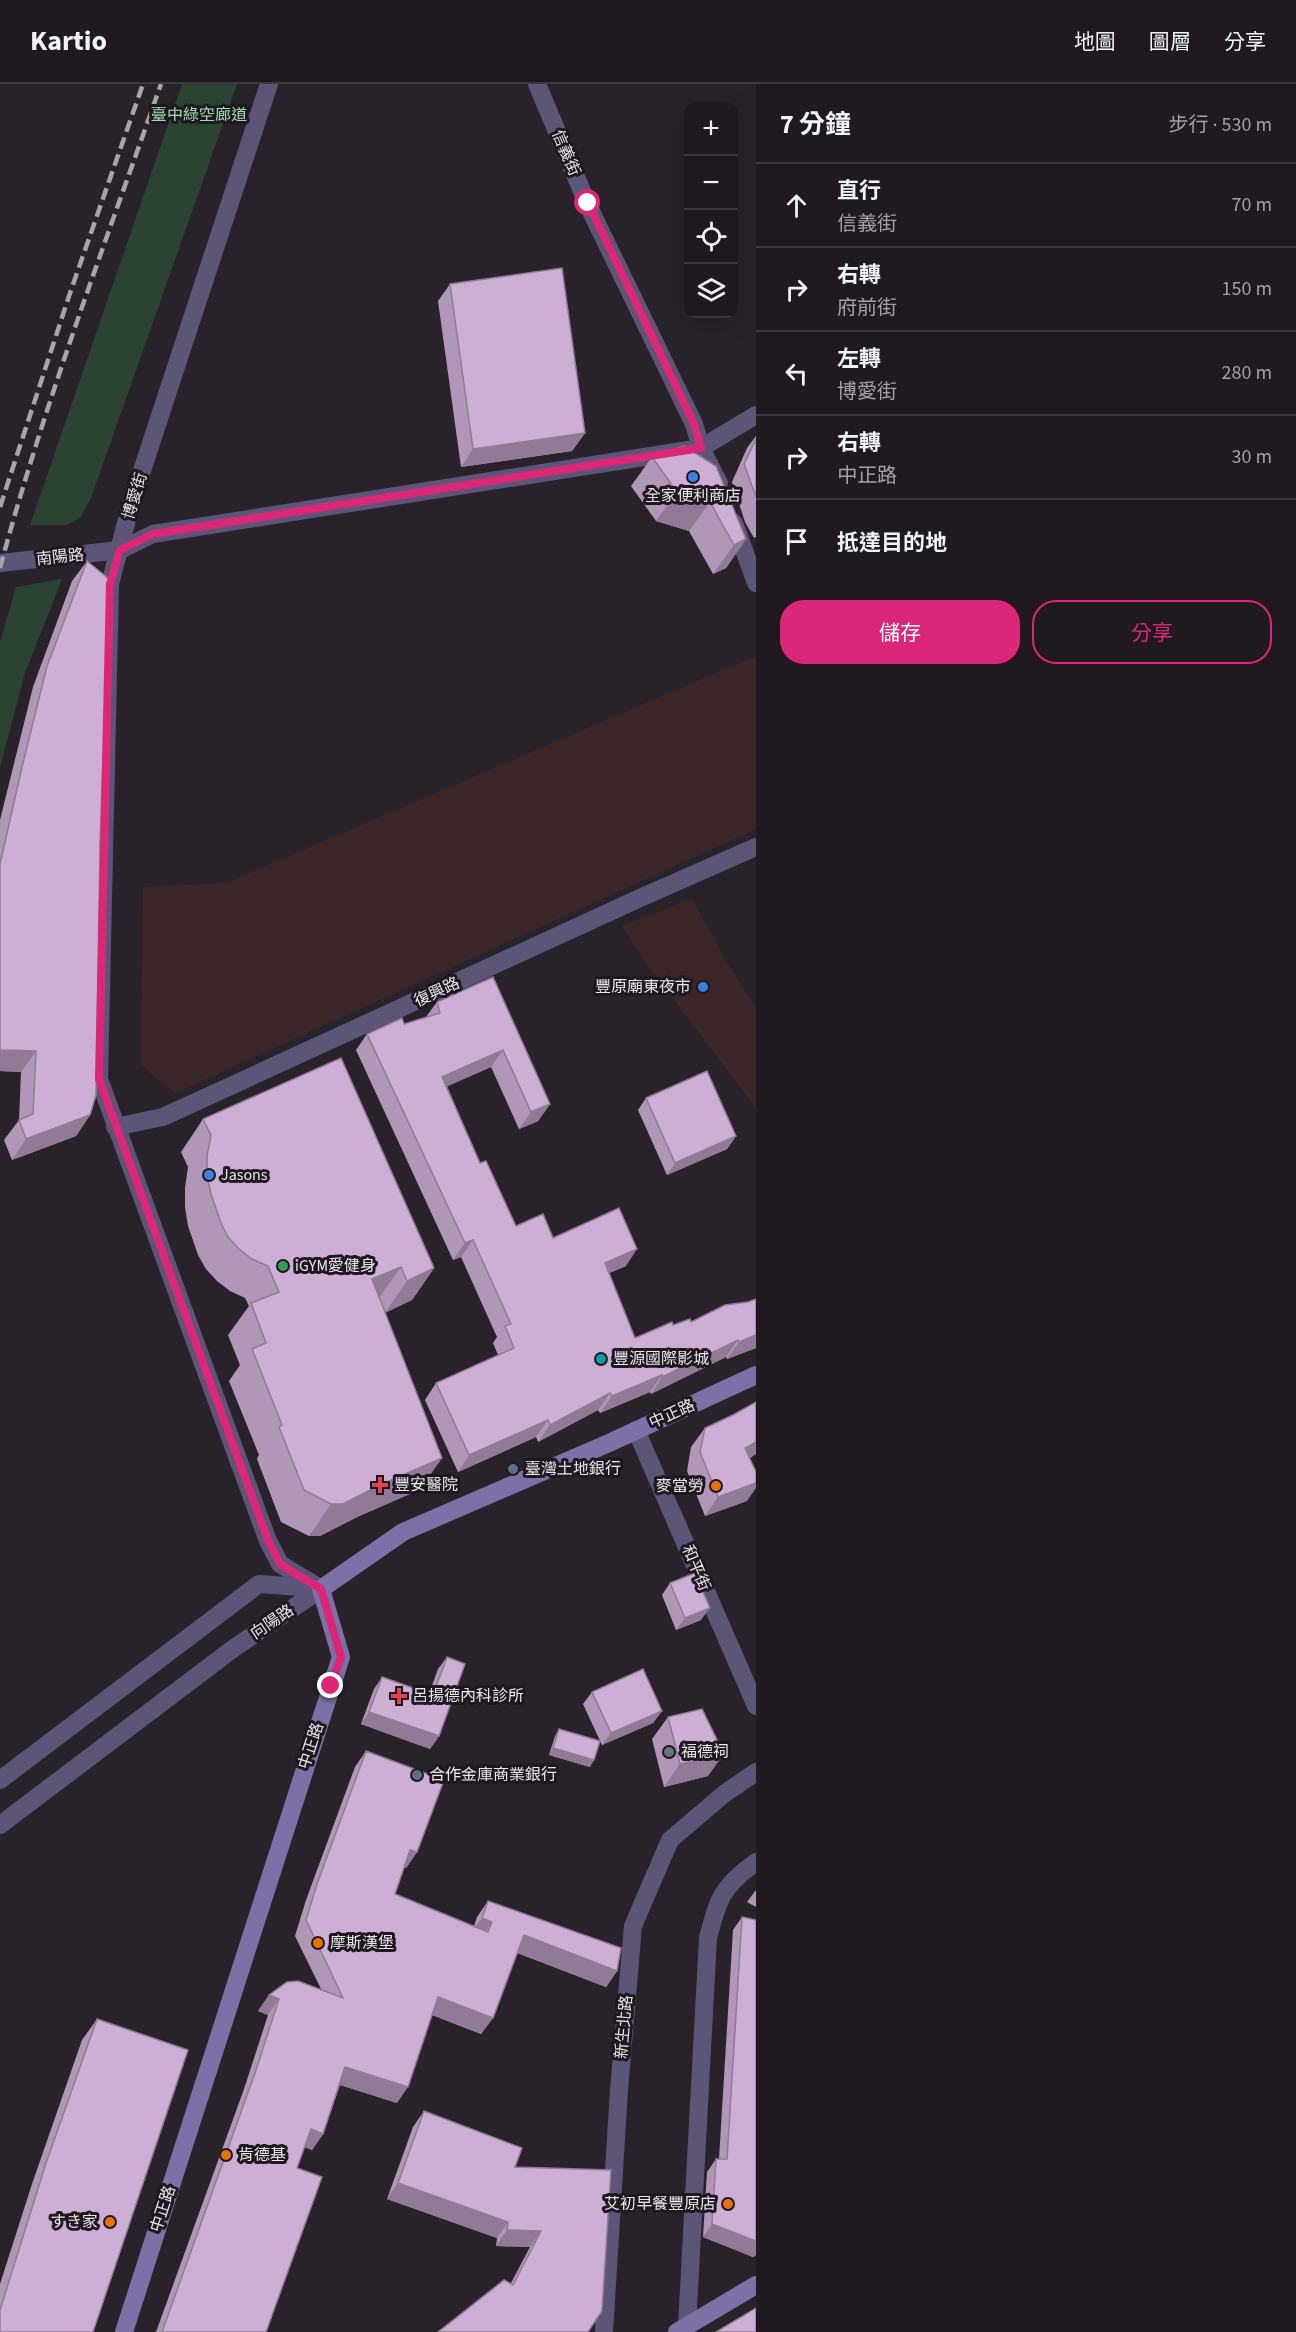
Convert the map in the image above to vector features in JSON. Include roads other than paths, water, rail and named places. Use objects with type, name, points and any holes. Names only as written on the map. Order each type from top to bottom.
[{"type":"street","name":"博愛街","points":[[269,84],[131,504],[110,584],[99,1079],[268,1540],[280,1564],[321,1589]]},
{"type":"street","name":"信義街","points":[[537,84],[588,203],[694,424],[701,448],[718,480],[756,583]]},
{"type":"street","points":[[701,448],[756,415]]},
{"type":"street","name":"南陽路","points":[[0,563],[120,550],[153,534],[701,448]]},
{"type":"street","name":"復興路","points":[[115,1127],[163,1117],[640,897],[756,847]]},
{"type":"street","name":"中正路","points":[[124,2332],[341,1657],[321,1589],[403,1532],[756,1375]]},
{"type":"street","name":"和平街","points":[[636,1430],[756,1706]]},
{"type":"street","name":"向陽路","points":[[0,1780],[259,1584],[321,1589]]},
{"type":"street","name":"向陽路","points":[[0,1825],[234,1648],[321,1589]]},
{"type":"street","name":"新生北路","points":[[604,2332],[618,2090],[633,1926],[670,1840],[724,1794],[756,1772]]},
{"type":"street","points":[[682,2329],[708,1938],[717,1906],[733,1878],[756,1862]]},
{"type":"street","points":[[682,2329],[756,2285]]},
{"type":"railway","points":[[0,507],[70,293],[143,84]]},
{"type":"railway","points":[[0,568],[56,385],[161,84]]},
{"type":"place","name":"全家便利商店","points":[[693,477]]},
{"type":"place","name":"豐原廟東夜市","points":[[703,987]]},
{"type":"place","name":"Jasons","points":[[209,1175]]},
{"type":"place","name":"iGYM愛健身","points":[[283,1266]]},
{"type":"place","name":"豐源國際影城","points":[[601,1359]]},
{"type":"place","name":"臺灣土地銀行","points":[[513,1469]]},
{"type":"place","name":"豐安醫院","points":[[380,1485]]},
{"type":"place","name":"麥當勞","points":[[716,1486]]},
{"type":"place","name":"呂揚德內科診所","points":[[399,1696]]},
{"type":"place","name":"福德祠","points":[[669,1752]]},
{"type":"place","name":"合作金庫商業銀行","points":[[417,1775]]},
{"type":"place","name":"摩斯漢堡","points":[[318,1943]]},
{"type":"place","name":"肯德基","points":[[226,2155]]},
{"type":"place","name":"艾初早餐豐原店","points":[[728,2204]]},
{"type":"place","name":"すき家","points":[[110,2222]]},
{"type":"park label","name":"臺中綠空廊道","points":[[199,115]]}]
